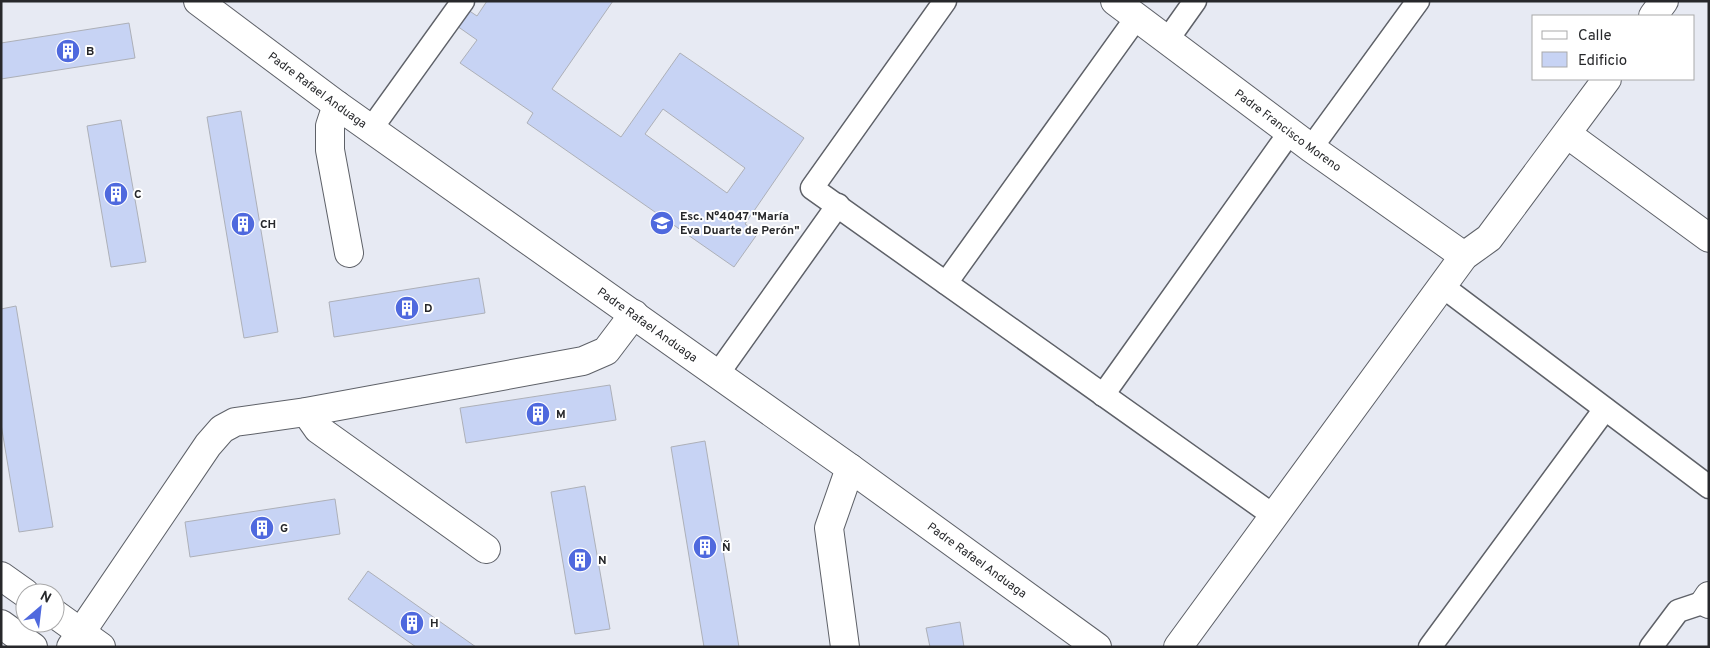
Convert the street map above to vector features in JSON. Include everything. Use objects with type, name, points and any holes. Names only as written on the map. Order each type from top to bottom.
[{"type":"street","name":"Padre Rafael Anduaga","points":[[198,1],[337,105],[850,468],[1097,647]]},
{"type":"street","points":[[371,129],[463,1]]},
{"type":"street","points":[[945,1],[812,188],[1274,516]]},
{"type":"street","name":"Padre Francisco Moreno","points":[[1116,1],[1301,140],[1464,256]]},
{"type":"street","points":[[1168,39],[1195,1]]},
{"type":"street","points":[[1103,396],[1301,140],[1418,1]]},
{"type":"street","points":[[1654,15],[1664,1]]},
{"type":"street","points":[[946,283],[1137,17]]},
{"type":"street","points":[[1178,647],[1464,256],[1489,238],[1607,80]]},
{"type":"street","points":[[337,105],[330,126],[330,150],[349,253]]},
{"type":"street","points":[[1567,134],[1709,238]]},
{"type":"street","points":[[717,375],[838,205]]},
{"type":"street","points":[[1442,286],[1709,487]]},
{"type":"street","points":[[65,624],[84,642],[208,445],[222,430],[235,422],[306,412],[583,361],[606,352],[634,314]]},
{"type":"street","points":[[1430,647],[1605,409]]},
{"type":"street","points":[[306,412],[318,429],[486,550]]},
{"type":"street","points":[[845,647],[829,528],[850,468]]},
{"type":"street","points":[[1,576],[15,586]]},
{"type":"street","points":[[1651,647],[1678,611],[1707,601]]},
{"type":"street","points":[[1,624],[34,647]]},
{"type":"building","points":[[487,1],[613,1],[552,89],[621,137],[680,53],[804,138],[745,224],[758,233],[734,267],[527,123],[533,113],[460,63],[477,40],[457,26],[468,10],[477,16]],"holes":[[[663,109],[745,168],[727,193],[645,134]]]},
{"type":"building","name":"B","points":[[129,23],[135,58],[1,79],[1,43]]},
{"type":"building","name":"CH","points":[[241,111],[278,332],[244,338],[207,117]]},
{"type":"building","name":"C","points":[[121,120],[146,262],[111,267],[87,126]]},
{"type":"building","name":"D","points":[[479,278],[485,313],[334,337],[329,302]]},
{"type":"building","points":[[16,306],[53,527],[19,532],[1,424],[1,309]]},
{"type":"building","name":"M","points":[[610,385],[616,420],[466,443],[460,408]]},
{"type":"building","name":"Ñ","points":[[705,441],[739,647],[704,647],[671,447]]},
{"type":"building","name":"N","points":[[585,486],[610,629],[575,634],[551,492]]},
{"type":"building","name":"G","points":[[335,499],[340,534],[190,557],[185,522]]},
{"type":"building","name":"H","points":[[368,571],[476,647],[416,647],[348,599]]},
{"type":"building","points":[[960,622],[964,647],[930,647],[926,628]]},
{"type":"place","name":"B","points":[[68,51]]},
{"type":"place","name":"C","points":[[116,194]]},
{"type":"place","name":"Esc. N°4047 \"María Eva Duarte de Perón\"","points":[[662,223]]},
{"type":"place","name":"CH","points":[[243,224]]},
{"type":"place","name":"D","points":[[407,308]]},
{"type":"place","name":"M","points":[[538,414]]},
{"type":"place","name":"G","points":[[262,528]]},
{"type":"place","name":"Ñ","points":[[705,547]]},
{"type":"place","name":"N","points":[[580,560]]},
{"type":"place","name":"H","points":[[412,623]]}]
